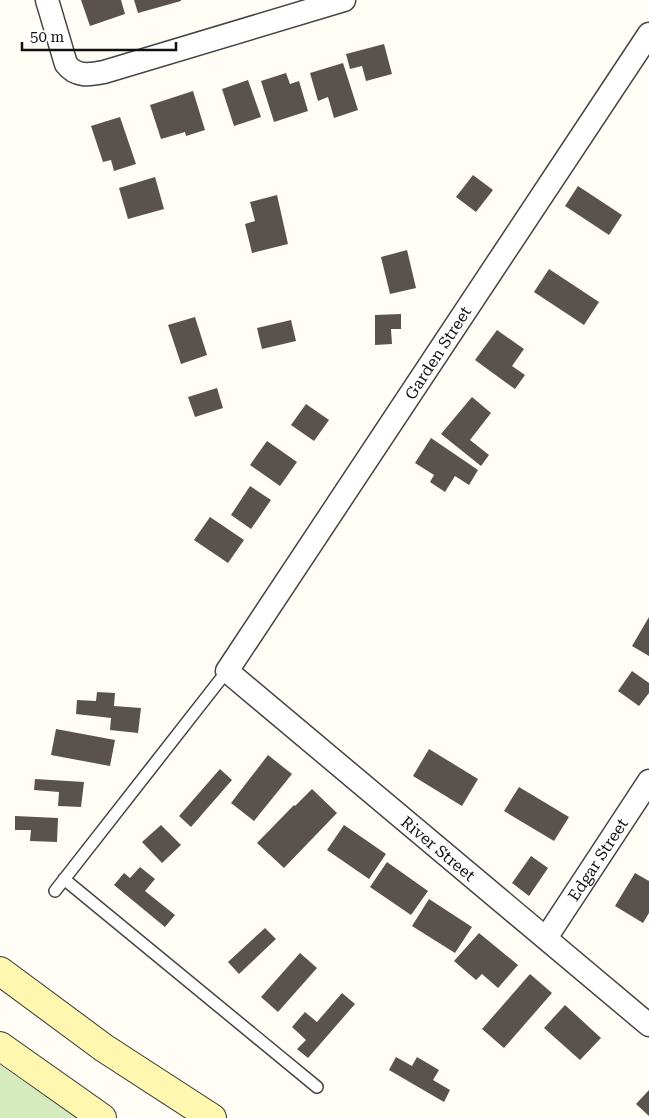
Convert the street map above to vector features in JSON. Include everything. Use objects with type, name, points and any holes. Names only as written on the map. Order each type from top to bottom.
[{"type":"street","points":[[47,0],[66,64],[78,74],[104,72],[344,0]]},
{"type":"street","name":"Garden Street","points":[[227,671],[649,34]]},
{"type":"street","name":"River Street","points":[[227,671],[649,1025]]},
{"type":"street","name":"Edgar Street","points":[[546,938],[649,781]]},
{"type":"street","points":[[0,971],[104,1048],[212,1118]]},
{"type":"street","points":[[0,1046],[102,1118]]},
{"type":"lane","points":[[55,891],[227,671]]},
{"type":"lane","points":[[64,879],[317,1086]]},
{"type":"green space","points":[[0,1065],[77,1118],[0,1118]]},
{"type":"building","points":[[81,0],[121,0],[125,14],[90,26]]},
{"type":"building","points":[[134,0],[181,0],[181,1],[138,13]]},
{"type":"building","points":[[384,44],[392,74],[366,81],[362,66],[350,69],[346,54]]},
{"type":"building","points":[[343,63],[358,110],[334,118],[328,97],[318,101],[310,73]]},
{"type":"building","points":[[286,73],[290,84],[299,81],[308,111],[274,122],[261,81]]},
{"type":"building","points":[[248,80],[261,117],[234,126],[222,89]]},
{"type":"building","points":[[193,91],[205,130],[186,136],[185,132],[161,139],[150,105]]},
{"type":"building","points":[[120,117],[136,164],[114,171],[111,160],[103,162],[91,126]]},
{"type":"building","points":[[473,175],[493,190],[476,212],[456,197]]},
{"type":"building","points":[[155,177],[164,209],[128,219],[119,188]]},
{"type":"building","points":[[578,186],[622,215],[609,235],[565,206]]},
{"type":"building","points":[[277,195],[288,244],[252,253],[245,224],[255,221],[250,202]]},
{"type":"building","points":[[407,250],[416,288],[390,294],[381,257]]},
{"type":"building","points":[[549,269],[599,302],[584,325],[534,292]]},
{"type":"building","points":[[401,314],[401,329],[391,329],[392,344],[375,345],[375,315]]},
{"type":"building","points":[[195,317],[207,355],[181,364],[168,325]]},
{"type":"building","points":[[291,320],[296,341],[262,349],[257,328]]},
{"type":"building","points":[[497,330],[524,349],[512,366],[525,375],[515,389],[475,360]]},
{"type":"building","points":[[217,388],[223,408],[195,417],[188,397]]},
{"type":"building","points":[[472,397],[491,413],[470,440],[489,455],[481,466],[441,434]]},
{"type":"building","points":[[306,404],[329,420],[314,441],[291,425]]},
{"type":"building","points":[[431,438],[478,470],[469,485],[455,476],[445,492],[430,482],[434,475],[415,463]]},
{"type":"building","points":[[267,441],[297,462],[280,486],[250,465]]},
{"type":"building","points":[[250,486],[271,500],[251,529],[231,515]]},
{"type":"building","points":[[210,517],[244,540],[228,563],[194,540]]},
{"type":"building","points":[[649,617],[649,656],[632,646]]},
{"type":"building","points":[[632,671],[649,683],[649,693],[639,706],[618,691]]},
{"type":"building","points":[[97,692],[115,693],[114,706],[141,708],[138,733],[110,730],[111,718],[76,714],[77,700],[96,701]]},
{"type":"building","points":[[56,729],[115,740],[110,766],[51,755]]},
{"type":"building","points":[[429,749],[478,779],[462,806],[413,776]]},
{"type":"building","points":[[268,755],[292,774],[254,821],[231,803]]},
{"type":"building","points":[[220,769],[232,780],[191,827],[179,816]]},
{"type":"building","points":[[35,779],[84,782],[81,807],[58,806],[59,792],[34,790]]},
{"type":"building","points":[[519,787],[569,817],[554,841],[504,811]]},
{"type":"building","points":[[312,789],[337,813],[284,868],[257,843]]},
{"type":"building","points":[[15,816],[58,818],[57,842],[30,841],[31,830],[15,830]]},
{"type":"building","points":[[161,825],[181,845],[162,863],[142,842]]},
{"type":"building","points":[[344,825],[386,854],[369,879],[327,850]]},
{"type":"building","points":[[531,856],[548,868],[529,896],[512,883]]},
{"type":"building","points":[[387,862],[428,891],[411,915],[370,887]]},
{"type":"building","points":[[140,867],[155,879],[145,891],[175,915],[165,927],[114,885],[124,873],[130,878]]},
{"type":"building","points":[[635,873],[649,881],[649,913],[643,923],[615,906]]},
{"type":"building","points":[[429,899],[472,927],[455,953],[412,926]]},
{"type":"building","points":[[265,928],[276,939],[239,974],[228,962]]},
{"type":"building","points":[[479,933],[518,965],[498,988],[482,974],[476,980],[454,961]]},
{"type":"building","points":[[300,953],[317,968],[278,1012],[261,997]]},
{"type":"building","points":[[530,974],[552,993],[504,1048],[482,1029]]},
{"type":"building","points":[[342,993],[355,1004],[308,1058],[297,1049],[306,1040],[292,1027],[305,1012],[317,1022]]},
{"type":"building","points":[[565,1005],[601,1038],[580,1060],[544,1028]]},
{"type":"building","points":[[396,1057],[412,1066],[417,1057],[439,1070],[433,1080],[450,1090],[444,1102],[389,1070]]},
{"type":"building","points":[[649,1090],[649,1116],[636,1104]]}]
